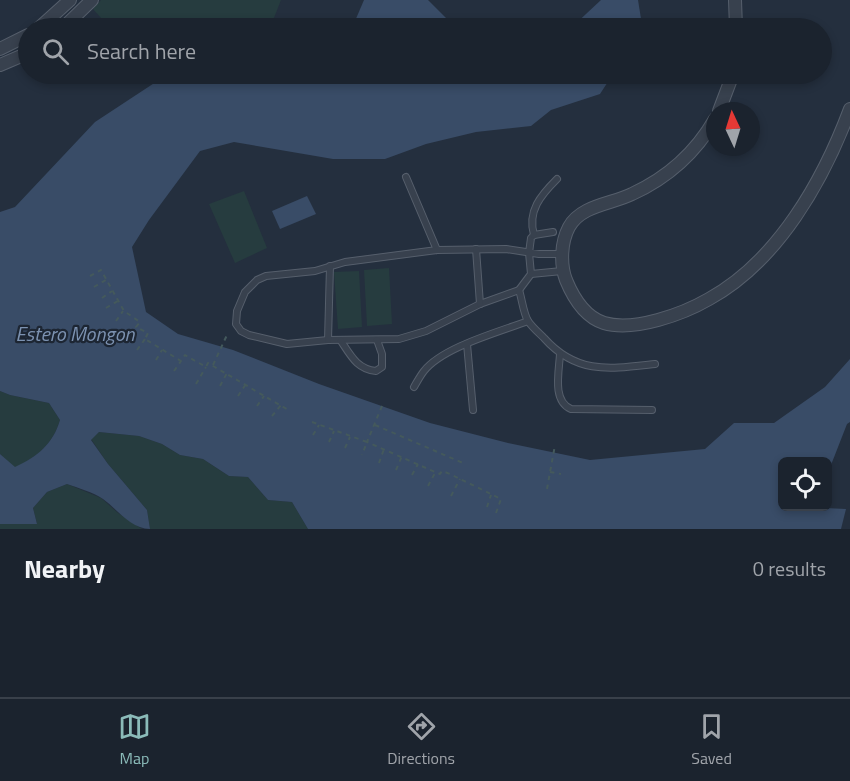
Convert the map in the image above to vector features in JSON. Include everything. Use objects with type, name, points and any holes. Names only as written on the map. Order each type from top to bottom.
[{"type":"street","points":[[50,18],[70,0]]},
{"type":"street","points":[[73,18],[92,0]]},
{"type":"street","points":[[735,0],[736,18]]},
{"type":"street","points":[[3,44],[18,39]]},
{"type":"street","points":[[3,44],[18,52]]},
{"type":"street","points":[[0,65],[18,58]]},
{"type":"street","points":[[722,102],[729,84]]},
{"type":"street","points":[[706,132],[696,146],[665,175],[632,194],[585,211],[576,217],[568,228],[562,254],[562,271],[572,294],[590,315],[603,322],[620,325],[677,313],[710,299],[743,274],[772,248],[794,219],[821,175],[850,109]]},
{"type":"lane","points":[[406,177],[437,250]]},
{"type":"lane","points":[[534,235],[531,222],[536,205],[544,191],[557,179]]},
{"type":"lane","points":[[553,232],[534,235],[529,242],[529,252],[531,274],[519,290],[480,304],[414,335],[399,339],[328,340],[287,345],[259,339],[241,331],[236,324],[239,304],[246,292],[257,280],[272,274],[315,271],[345,262],[437,250],[506,249],[529,252],[562,254]]},
{"type":"lane","points":[[476,249],[480,304]]},
{"type":"lane","points":[[328,340],[330,266]]},
{"type":"lane","points":[[531,274],[562,271]]},
{"type":"lane","points":[[519,290],[528,321],[560,354],[585,366],[619,368],[655,364]]},
{"type":"lane","points":[[414,387],[424,371],[439,358],[467,344],[528,321]]},
{"type":"lane","points":[[341,341],[360,367],[376,371],[382,367],[383,362],[377,340]]},
{"type":"lane","points":[[467,344],[473,410]]},
{"type":"lane","points":[[560,354],[559,399],[564,406],[571,409],[652,410]]},
{"type":"path","points":[[90,276],[101,270],[124,311],[141,322],[136,327],[148,333],[137,350]]},
{"type":"path","points":[[94,287],[106,280]]},
{"type":"path","points":[[102,298],[112,291]]},
{"type":"path","points":[[106,308],[118,301]]},
{"type":"path","points":[[116,321],[124,311]]},
{"type":"path","points":[[212,366],[227,335]]},
{"type":"path","points":[[145,339],[181,361]]},
{"type":"path","points":[[156,360],[162,350]]},
{"type":"path","points":[[174,371],[185,355],[206,367]]},
{"type":"path","points":[[196,384],[208,363],[290,411]]},
{"type":"path","points":[[220,386],[227,373]]},
{"type":"path","points":[[238,396],[246,384]]},
{"type":"path","points":[[257,406],[264,396]]},
{"type":"path","points":[[272,416],[281,405]]},
{"type":"path","points":[[362,455],[382,406]]},
{"type":"path","points":[[312,422],[402,456],[440,474],[441,471],[501,499],[496,513]]},
{"type":"path","points":[[313,435],[319,425]]},
{"type":"path","points":[[375,425],[463,463]]},
{"type":"path","points":[[329,442],[334,430]]},
{"type":"path","points":[[345,448],[350,436]]},
{"type":"path","points":[[547,489],[555,445]]},
{"type":"path","points":[[379,463],[384,449]]},
{"type":"path","points":[[396,470],[402,456]]},
{"type":"path","points":[[412,475],[418,464]]},
{"type":"path","points":[[428,486],[435,472]]},
{"type":"path","points":[[550,472],[561,474]]},
{"type":"path","points":[[451,496],[460,479]]},
{"type":"path","points":[[487,507],[491,495]]},
{"type":"green space","points":[[101,0],[281,0],[274,18],[101,18],[93,9]]},
{"type":"green space","points":[[244,191],[267,248],[235,263],[209,204]]},
{"type":"green space","points":[[389,268],[392,324],[367,326],[364,270]]},
{"type":"green space","points":[[359,271],[362,327],[338,329],[334,272]]},
{"type":"green space","points":[[0,391],[49,403],[60,420],[53,436],[43,449],[15,468],[0,454]]},
{"type":"green space","points":[[99,432],[139,436],[162,444],[180,455],[203,459],[229,476],[248,477],[268,500],[292,502],[308,529],[150,529],[147,510],[108,464],[91,439]]},
{"type":"green space","points":[[67,484],[101,498],[142,529],[0,529],[0,524],[37,524],[33,508],[47,492]]},
{"type":"water","points":[[364,0],[428,0],[446,18],[356,18]]},
{"type":"water","points":[[601,0],[638,0],[641,18],[582,18]]},
{"type":"water","name":"Estero Mongon","points":[[153,84],[606,84],[600,94],[551,110],[531,126],[476,132],[426,144],[385,159],[333,159],[234,142],[200,151],[132,247],[146,312],[178,334],[233,350],[319,384],[430,423],[508,443],[590,460],[705,449],[734,423],[774,423],[825,387],[850,359],[850,422],[847,424],[832,462],[832,457],[778,457],[778,511],[846,509],[841,529],[308,529],[292,502],[268,500],[248,477],[229,476],[203,459],[180,455],[162,444],[139,436],[99,432],[91,440],[147,510],[150,529],[130,522],[99,497],[67,484],[47,492],[33,508],[37,524],[0,524],[0,454],[15,467],[23,463],[43,449],[53,436],[60,420],[49,403],[0,391],[0,212],[15,207],[95,122]]},
{"type":"water","points":[[307,196],[316,214],[280,229],[272,211]]}]
